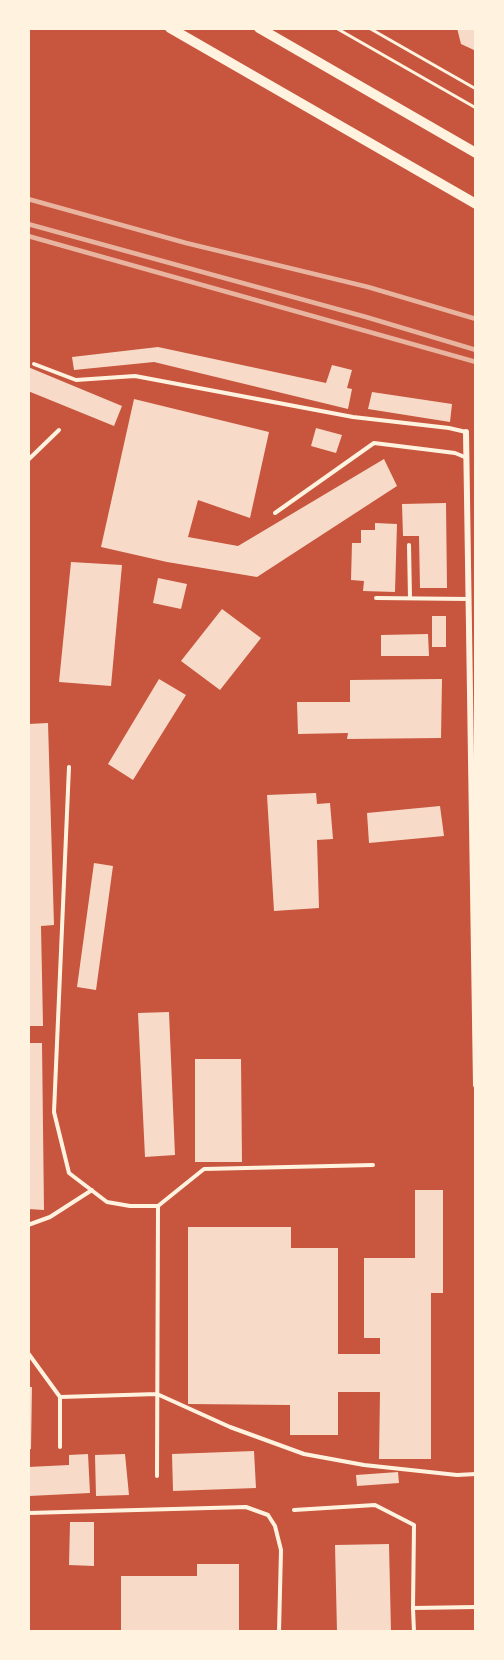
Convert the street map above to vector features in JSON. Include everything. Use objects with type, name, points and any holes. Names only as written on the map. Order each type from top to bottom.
[{"type":"main road","points":[[170,28],[476,204]]},
{"type":"main road","points":[[259,28],[476,153]]},
{"type":"street","points":[[466,432],[473,681],[476,1085]]},
{"type":"lane","points":[[34,364],[76,380],[135,376],[353,417],[466,432]]},
{"type":"lane","points":[[28,460],[59,430]]},
{"type":"lane","points":[[275,513],[374,443],[455,453],[468,458]]},
{"type":"lane","points":[[409,545],[410,598]]},
{"type":"lane","points":[[376,598],[469,598]]},
{"type":"lane","points":[[69,767],[54,1112],[69,1173],[107,1202],[130,1206],[158,1206],[204,1169],[373,1165]]},
{"type":"lane","points":[[28,1225],[50,1217],[92,1190]]},
{"type":"lane","points":[[157,1476],[158,1206]]},
{"type":"lane","points":[[28,1353],[60,1397],[60,1447]]},
{"type":"lane","points":[[60,1397],[157,1394],[230,1427],[304,1454],[387,1467],[457,1475],[476,1474]]},
{"type":"lane","points":[[294,1510],[375,1505],[414,1525],[414,1632]]},
{"type":"lane","points":[[28,1513],[246,1507],[268,1515],[275,1526],[281,1550],[279,1632]]},
{"type":"lane","points":[[413,1608],[476,1607]]},
{"type":"path","points":[[336,28],[476,108]]},
{"type":"path","points":[[369,28],[476,89]]},
{"type":"building","points":[[457,28],[476,28],[476,51],[461,44]]},
{"type":"building","points":[[158,347],[326,383],[332,365],[352,370],[347,388],[352,389],[348,409],[154,362],[74,370],[72,357]]},
{"type":"building","points":[[28,367],[122,406],[114,426],[28,391]]},
{"type":"building","points":[[372,392],[452,404],[450,422],[368,409]]},
{"type":"building","points":[[134,399],[269,432],[250,518],[198,500],[188,537],[238,546],[384,459],[397,486],[257,577],[167,562],[101,547]]},
{"type":"building","points":[[316,428],[342,435],[336,453],[311,446]]},
{"type":"building","points":[[446,503],[447,588],[420,588],[419,536],[403,536],[402,504]]},
{"type":"building","points":[[375,523],[397,524],[395,592],[363,591],[364,581],[351,580],[352,543],[361,543],[361,530],[375,530]]},
{"type":"building","points":[[71,562],[122,565],[111,686],[59,682]]},
{"type":"building","points":[[158,578],[187,584],[181,609],[153,603]]},
{"type":"building","points":[[222,609],[261,638],[220,690],[181,661]]},
{"type":"building","points":[[432,616],[446,616],[446,647],[432,647]]},
{"type":"building","points":[[428,634],[429,656],[381,656],[381,635]]},
{"type":"building","points":[[159,679],[186,695],[133,780],[108,764]]},
{"type":"building","points":[[442,679],[441,738],[347,739],[348,733],[298,734],[297,702],[350,702],[350,680]]},
{"type":"building","points":[[48,723],[54,925],[41,926],[43,1026],[28,1026],[28,724]]},
{"type":"building","points":[[316,793],[317,804],[330,803],[333,839],[317,840],[319,908],[274,911],[267,795]]},
{"type":"building","points":[[440,806],[444,836],[369,843],[367,813]]},
{"type":"building","points":[[94,863],[113,866],[96,990],[77,987]]},
{"type":"building","points":[[169,1012],[175,1155],[145,1157],[138,1013]]},
{"type":"building","points":[[28,1043],[42,1043],[44,1210],[28,1209]]},
{"type":"building","points":[[195,1059],[241,1059],[242,1162],[195,1162]]},
{"type":"building","points":[[415,1190],[443,1190],[443,1293],[431,1293],[431,1459],[379,1459],[380,1392],[338,1392],[338,1435],[290,1435],[290,1405],[188,1404],[188,1227],[291,1227],[291,1248],[338,1248],[338,1354],[380,1354],[380,1338],[364,1338],[364,1258],[415,1258]]},
{"type":"building","points":[[28,1387],[32,1387],[31,1449],[28,1449]]},
{"type":"building","points":[[254,1451],[256,1488],[173,1491],[172,1454]]},
{"type":"building","points":[[88,1454],[90,1493],[29,1496],[28,1467],[69,1465],[69,1455]]},
{"type":"building","points":[[125,1454],[129,1495],[96,1496],[95,1455]]},
{"type":"building","points":[[398,1472],[399,1483],[357,1486],[356,1475]]},
{"type":"building","points":[[70,1522],[94,1522],[94,1566],[69,1565]]},
{"type":"building","points":[[389,1544],[391,1632],[337,1632],[335,1545]]},
{"type":"building","points":[[197,1564],[239,1564],[239,1632],[121,1630],[121,1576],[197,1576]]},
{"type":"railway","points":[[28,199],[186,243],[368,287],[476,319]]},
{"type":"railway","points":[[28,224],[366,317],[476,350]]},
{"type":"railway","points":[[28,236],[476,362]]}]
